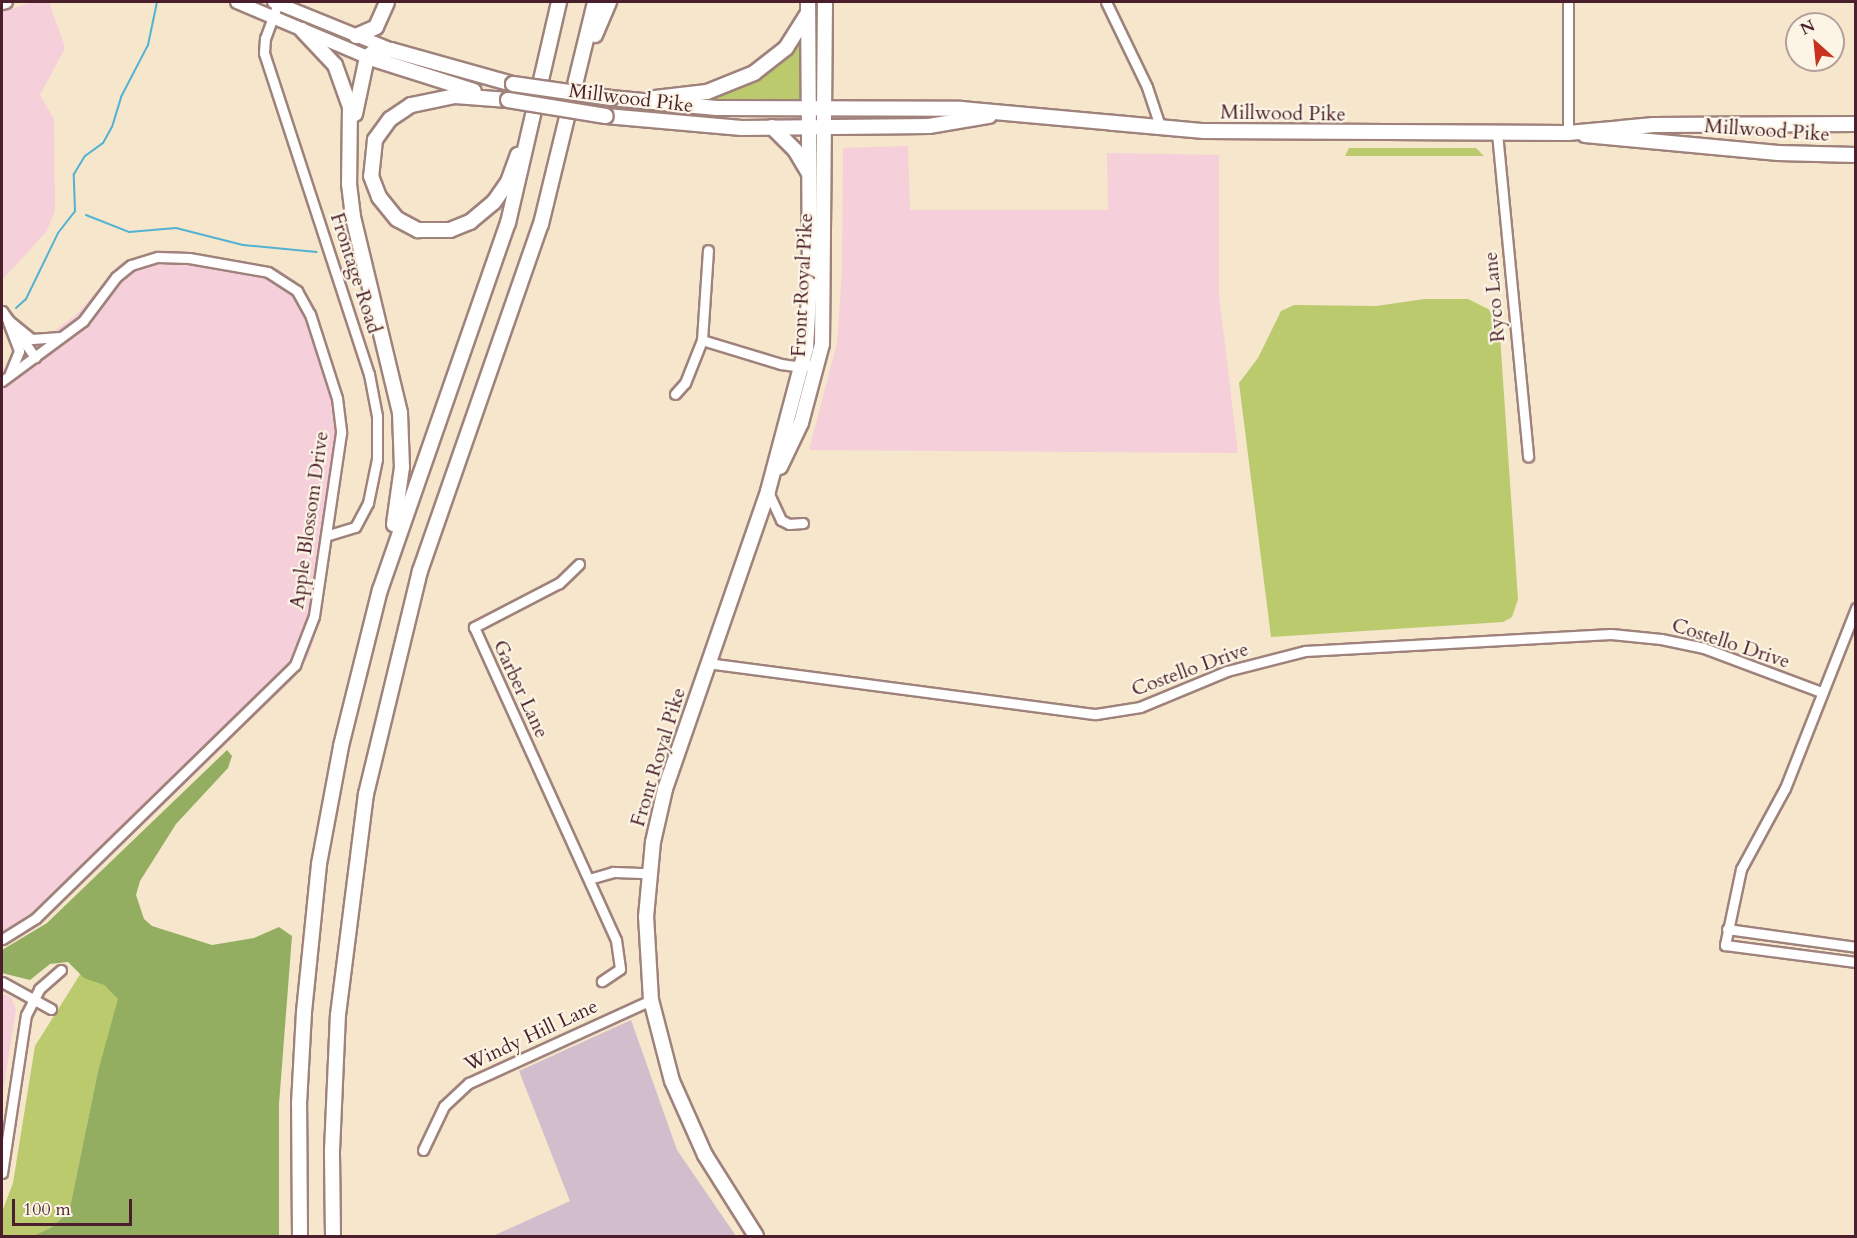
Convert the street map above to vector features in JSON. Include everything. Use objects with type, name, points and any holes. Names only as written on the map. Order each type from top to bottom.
[{"type":"highway","points":[[356,36],[376,27],[387,2]]},
{"type":"highway","points":[[380,590],[497,257],[536,115],[559,2]]},
{"type":"highway","points":[[333,1236],[332,1151],[339,1004],[350,896],[371,772],[420,572],[529,263],[563,141],[595,2]]},
{"type":"highway","points":[[563,141],[609,2]]},
{"type":"highway","name":"Front Royal Pike","points":[[768,491],[801,423],[818,363],[824,317],[825,2]]},
{"type":"highway","points":[[628,101],[707,92],[740,81],[786,48],[809,6]]},
{"type":"highway","name":"Front Royal Pike","points":[[756,1236],[720,1182],[688,1122],[667,1065],[651,1000],[647,948],[649,873],[665,789],[768,491],[802,367],[809,306],[809,6]]},
{"type":"highway","points":[[300,1236],[300,1075],[315,895],[341,746],[380,590],[400,487],[402,432],[395,376],[354,217],[350,106],[341,78],[327,55],[302,30]]},
{"type":"highway","points":[[350,140],[367,57],[376,50],[392,50]]},
{"type":"highway","name":"Millwood Pike","points":[[392,50],[513,84],[628,101],[717,108],[944,108],[1161,129],[1568,133],[1654,125],[1856,124]]},
{"type":"highway","name":"Millwood Pike","points":[[367,57],[508,100],[606,116],[694,126],[928,126],[998,115]]},
{"type":"highway","points":[[508,100],[437,97],[411,105],[390,119],[375,140],[370,164],[374,187],[392,215],[418,230],[438,231],[460,227],[478,217],[508,182],[527,129],[536,115]]},
{"type":"highway","points":[[772,127],[795,150],[809,174]]},
{"type":"highway","name":"Millwood Pike","points":[[1568,133],[1778,153],[1856,155]]},
{"type":"main road","points":[[2,3],[6,2]]},
{"type":"main road","name":"Millwood Pike","points":[[237,2],[367,57]]},
{"type":"main road","name":"Millwood Pike","points":[[276,2],[392,50]]},
{"type":"street","name":"Frontage Road","points":[[276,2],[264,41],[266,61],[369,374],[377,416],[377,459],[369,503],[355,527],[326,536]]},
{"type":"street","points":[[1106,2],[1147,87],[1161,129]]},
{"type":"street","points":[[1568,2],[1568,133]]},
{"type":"street","name":"Ryco Lane","points":[[1497,133],[1528,457]]},
{"type":"street","points":[[675,394],[686,383],[702,340],[708,250]]},
{"type":"street","name":"Apple Blossom Drive","points":[[2,939],[36,918],[295,665],[314,616],[339,445],[340,413],[310,314],[291,285],[257,270],[181,258],[146,259],[118,274],[92,311],[62,337],[5,379]]},
{"type":"street","points":[[4,315],[33,339],[62,337]]},
{"type":"street","points":[[4,315],[35,357]]},
{"type":"street","points":[[4,315],[19,351],[5,379]]},
{"type":"street","points":[[702,340],[802,367],[818,363]]},
{"type":"street","points":[[768,491],[781,520],[789,524],[802,523]]},
{"type":"street","name":"Garber Lane","points":[[579,564],[559,583],[477,622],[474,627],[616,940],[622,964],[618,973],[602,981]]},
{"type":"street","points":[[1856,608],[1785,788],[1741,870],[1725,945],[1856,962]]},
{"type":"street","name":"Costello Drive","points":[[707,663],[1096,714],[1133,709],[1227,671],[1305,651],[1611,634],[1690,645],[1821,692]]},
{"type":"street","points":[[589,879],[613,872],[649,873]]},
{"type":"street","points":[[1727,929],[1856,947]]},
{"type":"street","points":[[2,1173],[21,1034],[34,997],[61,970]]},
{"type":"street","points":[[2,982],[34,997],[51,1009]]},
{"type":"street","name":"Windy Hill Lane","points":[[423,1150],[435,1118],[461,1088],[651,1000]]},
{"type":"shaded area","points":[[32,2],[49,2],[65,48],[40,95],[54,119],[55,210],[47,231],[2,280],[2,12]]},
{"type":"shaded area","points":[[908,146],[910,210],[1108,210],[1107,153],[1219,155],[1219,295],[1238,453],[809,450],[837,343],[842,272],[843,148]]},
{"type":"shaded area","points":[[157,250],[190,252],[278,269],[302,286],[317,311],[347,420],[320,618],[309,655],[293,679],[41,923],[2,946],[2,370],[77,314],[122,262]]},
{"type":"shaded area","points":[[2,994],[11,997],[16,1009],[2,1097]]},
{"type":"shaded area","points":[[631,1020],[677,1150],[736,1236],[493,1236],[570,1201],[519,1071]]},
{"type":"green space","points":[[804,32],[805,97],[800,101],[685,102],[722,93],[758,78],[783,59]]},
{"type":"green space","points":[[1349,148],[1476,148],[1484,156],[1345,156]]},
{"type":"green space","points":[[1425,299],[1468,299],[1488,309],[1499,322],[1518,599],[1512,617],[1503,622],[1271,637],[1239,383],[1258,358],[1281,311],[1294,305],[1376,306]]},
{"type":"green space","points":[[227,750],[232,756],[228,768],[176,824],[140,881],[136,895],[144,919],[152,926],[212,945],[254,938],[279,927],[292,936],[279,1104],[279,1236],[33,1236],[52,1227],[69,1212],[98,1071],[118,999],[104,985],[84,978],[68,962],[50,964],[30,980],[2,973],[2,950],[47,923]]},
{"type":"green space","points":[[81,973],[104,985],[119,999],[98,1071],[69,1212],[52,1227],[33,1236],[2,1236],[2,1212],[13,1183],[35,1046]]},
{"type":"waterway","points":[[16,308],[26,299],[58,233],[75,211],[74,174],[85,156],[103,143],[112,127],[121,97],[148,45],[157,2]]},
{"type":"waterway","points":[[86,215],[129,232],[176,228],[243,245],[317,252]]}]
